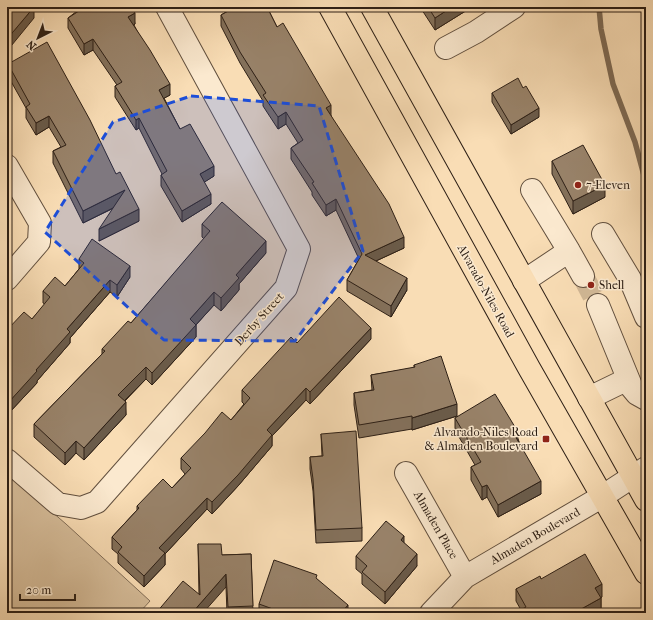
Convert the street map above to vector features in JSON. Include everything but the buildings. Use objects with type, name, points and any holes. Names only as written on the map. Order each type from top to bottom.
[{"type":"main road","name":"Alvarado-Niles Road","points":[[330,7],[529,368],[646,573]]},
{"type":"main road","points":[[372,7],[589,398],[640,472],[646,500]]},
{"type":"street","name":"Derby Street","points":[[7,460],[58,504],[81,508],[97,502],[286,288],[299,249],[167,7]]},
{"type":"street","points":[[446,48],[476,32],[514,7]]},
{"type":"street","points":[[7,166],[40,224],[39,242],[7,279]]},
{"type":"street","points":[[532,190],[584,276]]},
{"type":"street","points":[[603,234],[630,279],[646,317]]},
{"type":"street","points":[[524,281],[569,251]]},
{"type":"street","points":[[598,305],[632,388],[637,394],[646,399]]},
{"type":"street","points":[[589,398],[628,379]]},
{"type":"street","name":"Almaden Boulevard","points":[[431,613],[465,577],[603,496],[640,472]]},
{"type":"street","name":"Almaden Place","points":[[406,473],[465,577]]},
{"type":"highlighted area","points":[[191,96],[319,106],[363,251],[295,341],[164,340],[45,232],[113,122]]},
{"type":"shaded area","points":[[7,473],[66,524],[150,601],[139,613],[7,613]]},
{"type":"waterway","points":[[599,7],[601,29],[613,84],[635,142],[646,183]]},
{"type":"tunnel","points":[[583,276],[598,305]]},
{"type":"place","name":"7-Eleven","points":[[578,185]]},
{"type":"place","name":"Shell","points":[[591,285]]},
{"type":"place","name":"Alvarado-Niles Road & Almaden Boulevard","points":[[546,439]]}]
